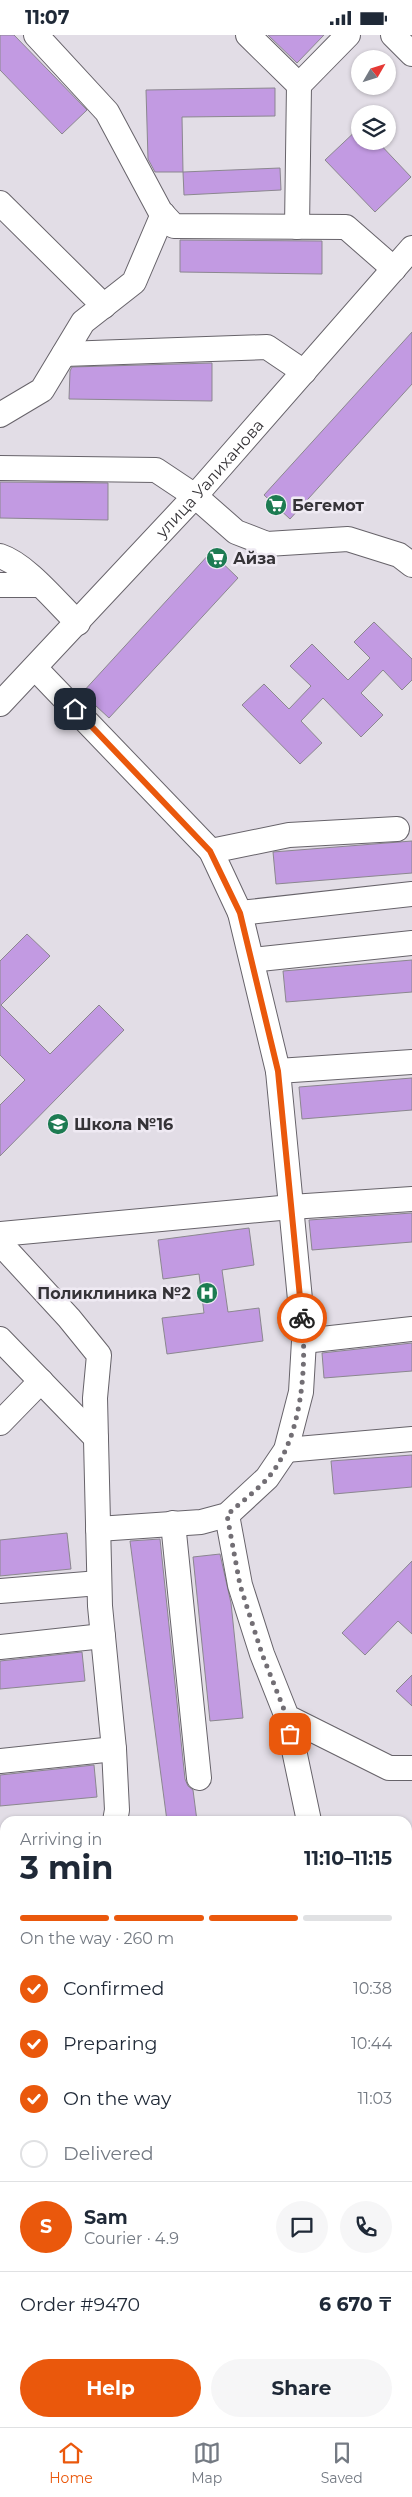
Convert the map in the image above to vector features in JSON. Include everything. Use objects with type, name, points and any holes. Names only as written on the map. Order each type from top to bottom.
[{"type":"street","points":[[36,35],[107,112],[163,214],[174,226],[346,227],[394,269]]},
{"type":"street","points":[[248,35],[299,85]]},
{"type":"street","points":[[297,227],[299,85],[348,35]]},
{"type":"street","points":[[393,35],[412,54]]},
{"type":"street","points":[[0,203],[104,306]]},
{"type":"street","points":[[0,415],[42,390],[83,322],[134,282],[163,214]]},
{"type":"street","name":"улица Уалиханова","points":[[0,704],[78,623],[194,496],[412,248]]},
{"type":"street","points":[[64,354],[267,347],[304,371]]},
{"type":"street","points":[[0,468],[156,470],[194,496],[236,532],[267,544],[348,539],[399,555],[412,565]]},
{"type":"street","points":[[0,556],[10,560],[78,623]]},
{"type":"street","points":[[0,585],[38,585]]},
{"type":"street","points":[[35,667],[210,851],[240,913],[278,1071],[304,1341],[301,1392],[286,1450],[268,1478],[227,1515],[201,1522],[98,1529]]},
{"type":"street","points":[[210,851],[289,835],[397,829]]},
{"type":"street","points":[[240,913],[412,894]]},
{"type":"street","points":[[252,960],[412,943]]},
{"type":"street","points":[[278,1071],[412,1062]]},
{"type":"street","points":[[0,1234],[291,1207],[412,1199]]},
{"type":"street","points":[[0,1243],[69,1318],[99,1355],[95,1398],[99,1583],[102,1635],[114,1749],[116,1816]]},
{"type":"street","points":[[304,1341],[412,1329]]},
{"type":"street","points":[[0,1339],[96,1437]]},
{"type":"street","points":[[0,1423],[41,1381]]},
{"type":"street","points":[[286,1450],[412,1439]]},
{"type":"street","points":[[227,1515],[240,1585],[262,1654],[287,1717],[308,1816]]},
{"type":"street","points":[[174,1523],[199,1778]]},
{"type":"street","points":[[0,1591],[99,1583]]},
{"type":"street","points":[[0,1647],[102,1635]]},
{"type":"street","points":[[287,1717],[389,1768],[412,1768]]},
{"type":"street","points":[[0,1761],[114,1749]]},
{"type":"building","points":[[0,35],[14,35],[87,110],[62,134],[0,70]]},
{"type":"building","points":[[268,35],[324,35],[297,63]]},
{"type":"building","points":[[275,88],[275,116],[182,117],[183,172],[155,172],[148,159],[146,90]]},
{"type":"building","points":[[351,135],[351,150],[386,150],[411,177],[375,212],[325,160]]},
{"type":"building","points":[[280,168],[281,190],[184,195],[183,172]]},
{"type":"building","points":[[180,240],[322,241],[322,274],[180,272]]},
{"type":"building","points":[[412,332],[412,384],[290,519],[264,495]]},
{"type":"building","points":[[212,363],[212,401],[69,399],[70,371],[72,367]]},
{"type":"building","points":[[0,482],[108,483],[108,520],[0,518]]},
{"type":"building","points":[[211,552],[238,578],[109,718],[82,693]]},
{"type":"building","points":[[374,622],[412,659],[412,680],[402,690],[383,670],[361,693],[383,715],[361,737],[323,698],[301,721],[322,743],[300,764],[242,705],[264,684],[289,709],[311,686],[290,666],[312,644],[348,680],[370,658],[354,642]]},
{"type":"building","points":[[412,841],[412,873],[276,884],[273,852]]},
{"type":"building","points":[[27,934],[50,956],[1,1005],[50,1054],[99,1005],[124,1030],[0,1156],[0,1105],[25,1080],[0,1055],[0,961]]},
{"type":"building","points":[[412,960],[412,992],[286,1002],[283,971]]},
{"type":"building","points":[[412,1078],[412,1110],[302,1119],[299,1087]]},
{"type":"building","points":[[412,1213],[412,1242],[312,1250],[309,1220]]},
{"type":"building","points":[[249,1228],[254,1265],[222,1270],[228,1312],[259,1308],[263,1341],[167,1354],[162,1318],[204,1313],[199,1274],[163,1279],[158,1240]]},
{"type":"building","points":[[412,1343],[412,1371],[324,1378],[322,1353]]},
{"type":"building","points":[[412,1455],[412,1487],[334,1494],[331,1461]]},
{"type":"building","points":[[67,1533],[71,1569],[0,1576],[0,1540]]},
{"type":"building","points":[[160,1539],[185,1779],[188,1786],[193,1790],[196,1816],[166,1816],[130,1541]]},
{"type":"building","points":[[220,1554],[231,1603],[243,1718],[210,1721],[193,1557]]},
{"type":"building","points":[[412,1561],[412,1634],[398,1621],[365,1655],[342,1633]]},
{"type":"building","points":[[82,1652],[85,1681],[0,1689],[0,1661]]},
{"type":"building","points":[[412,1675],[412,1706],[396,1691]]},
{"type":"building","points":[[94,1765],[97,1797],[0,1806],[0,1775]]},
{"type":"way so far","points":[[290,1734],[287,1717],[262,1654],[240,1585],[227,1515],[268,1478],[286,1450],[301,1392],[304,1341],[302,1318]]},
{"type":"place","name":"Бегемот","points":[[276,505]]},
{"type":"place","name":"Айза","points":[[217,558]]},
{"type":"place","name":"Школа №16","points":[[58,1124]]},
{"type":"place","name":"Поликлиника №2","points":[[207,1293]]},
{"type":"route","points":[[75,709],[197,834],[210,851],[240,913],[278,1071],[302,1318]]}]
